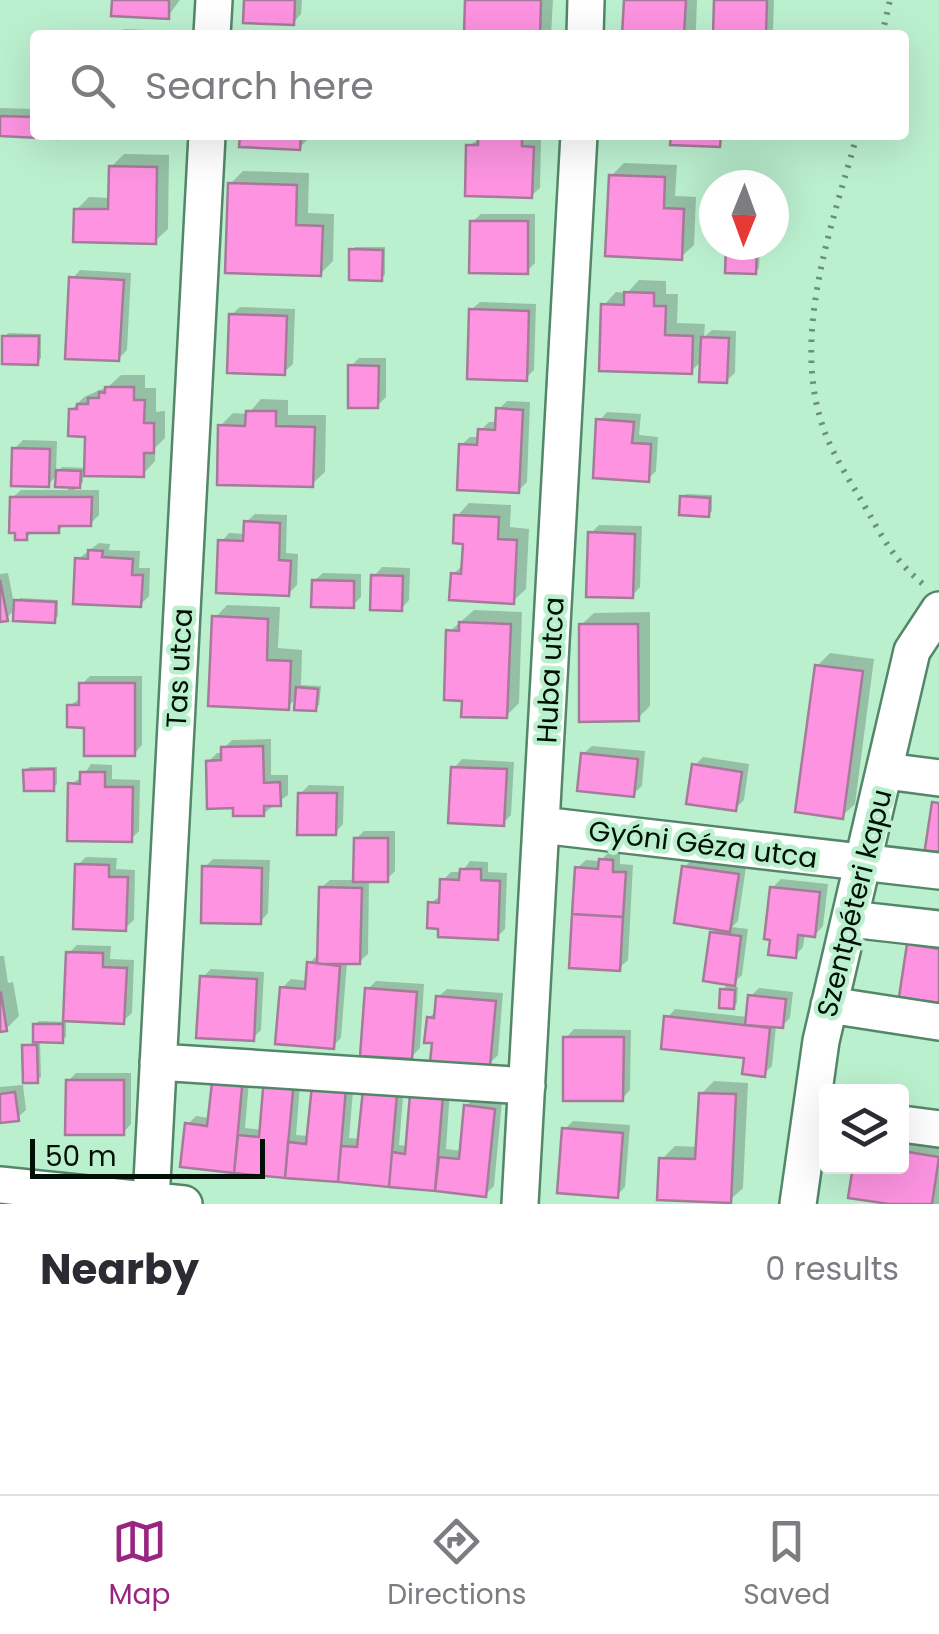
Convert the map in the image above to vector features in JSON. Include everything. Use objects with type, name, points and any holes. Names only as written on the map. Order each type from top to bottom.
[{"type":"street","points":[[212,30],[214,0]]},
{"type":"street","points":[[584,30],[586,0]]},
{"type":"street","name":"Tas utca","points":[[168,1202],[158,1062],[207,140]]},
{"type":"street","name":"Huba utca","points":[[520,1204],[579,140]]},
{"type":"street","name":"Szentpéteri kapu","points":[[822,1084],[830,1004],[886,771],[924,672],[912,651],[932,599]]},
{"type":"street","points":[[886,771],[939,778]]},
{"type":"street","name":"Gyóni Géza utca","points":[[542,825],[939,870]]},
{"type":"street","points":[[850,920],[939,929]]},
{"type":"street","points":[[830,1004],[939,1022]]},
{"type":"street","points":[[158,1062],[527,1086]]},
{"type":"street","name":"Szentpéteri kapu","points":[[798,1204],[819,1112]]},
{"type":"street","points":[[909,1125],[939,1129]]},
{"type":"street","points":[[0,1185],[168,1202]]},
{"type":"path","points":[[883,30],[890,0]]},
{"type":"path","points":[[856,140],[817,295],[812,364],[824,429],[854,488],[899,564],[932,599]]},
{"type":"building","points":[[112,0],[169,0],[169,19],[111,16]]},
{"type":"building","points":[[244,0],[295,0],[294,25],[243,23]]},
{"type":"building","points":[[465,0],[541,0],[540,30],[464,30]]},
{"type":"building","points":[[624,0],[686,0],[684,30],[622,30]]},
{"type":"building","points":[[714,0],[767,0],[766,30],[713,30]]},
{"type":"building","points":[[0,116],[30,117],[30,138],[0,136]]},
{"type":"building","points":[[240,140],[301,140],[300,150],[239,147]]},
{"type":"building","points":[[478,140],[522,140],[522,146],[534,147],[532,198],[465,196],[466,145],[478,145]]},
{"type":"building","points":[[670,140],[721,140],[720,147],[670,145]]},
{"type":"building","points":[[109,166],[157,167],[156,244],[73,242],[74,209],[108,209]]},
{"type":"building","points":[[609,175],[665,177],[664,208],[684,209],[682,260],[605,256]]},
{"type":"building","points":[[228,183],[297,185],[296,225],[323,226],[321,276],[225,273]]},
{"type":"building","points":[[470,221],[528,221],[528,274],[469,273]]},
{"type":"building","points":[[349,249],[383,250],[382,281],[349,280]]},
{"type":"building","points":[[725,260],[756,260],[756,274],[725,273]]},
{"type":"building","points":[[69,277],[124,280],[119,361],[65,359]]},
{"type":"building","points":[[624,292],[654,293],[654,306],[666,306],[665,335],[693,336],[692,374],[599,371],[601,304],[624,305]]},
{"type":"building","points":[[469,309],[529,311],[527,381],[467,379]]},
{"type":"building","points":[[229,314],[287,316],[285,375],[227,373]]},
{"type":"building","points":[[2,336],[39,336],[38,365],[2,364]]},
{"type":"building","points":[[701,337],[729,338],[727,383],[699,382]]},
{"type":"building","points":[[348,365],[379,366],[378,408],[348,408]]},
{"type":"building","points":[[105,387],[134,387],[134,400],[145,400],[144,423],[154,423],[154,453],[144,453],[144,477],[84,476],[85,437],[68,436],[69,409],[88,404],[88,398],[99,398]]},
{"type":"building","points":[[496,408],[523,410],[519,493],[457,490],[459,444],[477,445],[478,429],[495,430]]},
{"type":"building","points":[[246,411],[276,411],[276,426],[315,427],[313,487],[217,485],[218,425],[245,426]]},
{"type":"building","points":[[596,419],[634,422],[632,443],[651,444],[649,482],[593,478]]},
{"type":"building","points":[[12,448],[50,449],[49,487],[11,486]]},
{"type":"building","points":[[56,470],[81,471],[80,488],[55,487]]},
{"type":"building","points":[[680,496],[710,498],[709,517],[679,515]]},
{"type":"building","points":[[10,497],[92,497],[91,526],[59,526],[59,533],[27,533],[27,540],[15,540],[15,533],[9,533]]},
{"type":"building","points":[[454,515],[499,517],[498,539],[517,540],[514,604],[449,600],[451,573],[461,574],[463,544],[453,543]]},
{"type":"building","points":[[244,521],[280,523],[279,560],[291,561],[289,596],[216,593],[218,540],[243,541]]},
{"type":"building","points":[[588,532],[635,534],[633,598],[586,597]]},
{"type":"building","points":[[88,550],[103,551],[102,557],[133,559],[132,575],[143,575],[141,607],[73,604],[75,558],[88,559]]},
{"type":"building","points":[[371,575],[403,576],[402,611],[370,610]]},
{"type":"building","points":[[0,580],[8,621],[0,622]]},
{"type":"building","points":[[312,580],[354,581],[354,608],[311,607]]},
{"type":"building","points":[[14,600],[56,602],[55,623],[13,621]]},
{"type":"building","points":[[212,616],[268,619],[267,660],[291,661],[289,710],[208,706]]},
{"type":"building","points":[[459,622],[511,624],[507,718],[461,717],[462,701],[444,700],[446,630],[459,631]]},
{"type":"building","points":[[579,624],[638,624],[639,721],[579,722]]},
{"type":"building","points":[[815,665],[863,671],[843,819],[795,812]]},
{"type":"building","points":[[79,683],[135,683],[135,756],[84,756],[84,728],[67,727],[67,705],[79,705]]},
{"type":"building","points":[[296,687],[318,689],[316,711],[294,710]]},
{"type":"building","points":[[263,746],[264,783],[280,782],[281,806],[264,806],[264,816],[233,816],[233,808],[207,809],[206,761],[221,760],[221,747]]},
{"type":"building","points":[[581,753],[638,759],[634,797],[577,791]]},
{"type":"building","points":[[692,764],[742,772],[736,811],[686,804]]},
{"type":"building","points":[[451,767],[507,769],[504,826],[448,823]]},
{"type":"building","points":[[54,769],[54,791],[24,791],[23,770]]},
{"type":"building","points":[[80,772],[105,772],[105,787],[133,787],[132,842],[67,841],[68,783],[80,784]]},
{"type":"building","points":[[298,793],[337,793],[336,835],[297,835]]},
{"type":"building","points":[[932,802],[939,803],[939,857],[924,855]]},
{"type":"building","points":[[354,838],[388,838],[388,882],[353,882]]},
{"type":"building","points":[[599,859],[613,860],[613,872],[626,872],[623,917],[572,914],[575,867],[598,869]]},
{"type":"building","points":[[75,864],[109,865],[109,877],[128,877],[126,931],[73,929]]},
{"type":"building","points":[[202,866],[262,868],[261,924],[201,923]]},
{"type":"building","points":[[682,866],[739,874],[730,932],[674,923]]},
{"type":"building","points":[[460,869],[481,869],[481,880],[500,881],[498,940],[438,937],[438,929],[427,928],[428,902],[439,903],[440,879],[459,880]]},
{"type":"building","points":[[319,887],[362,888],[360,964],[317,964]]},
{"type":"building","points":[[770,887],[820,892],[815,937],[798,935],[796,958],[768,955],[770,940],[764,939]]},
{"type":"building","points":[[572,914],[623,917],[620,971],[569,968]]},
{"type":"building","points":[[710,932],[741,936],[735,986],[703,981]]},
{"type":"building","points":[[907,944],[939,949],[939,1003],[899,997]]},
{"type":"building","points":[[66,952],[103,953],[103,967],[127,968],[124,1024],[63,1021]]},
{"type":"building","points":[[307,962],[340,966],[334,1049],[275,1044],[280,987],[305,989]]},
{"type":"building","points":[[200,976],[257,979],[254,1041],[196,1038]]},
{"type":"building","points":[[365,988],[417,992],[412,1059],[360,1056]]},
{"type":"building","points":[[720,989],[735,990],[734,1009],[719,1008]]},
{"type":"building","points":[[0,994],[7,1031],[0,1032]]},
{"type":"building","points":[[748,995],[786,999],[783,1028],[745,1025]]},
{"type":"building","points":[[436,996],[496,1001],[490,1066],[430,1062],[432,1043],[424,1043],[427,1017],[434,1018]]},
{"type":"building","points":[[664,1016],[770,1028],[765,1077],[742,1074],[744,1058],[661,1049]]},
{"type":"building","points":[[33,1024],[63,1024],[63,1043],[33,1042]]},
{"type":"building","points":[[563,1037],[624,1037],[623,1101],[563,1101]]},
{"type":"building","points":[[22,1045],[37,1045],[38,1083],[23,1083]]},
{"type":"building","points":[[213,1074],[243,1077],[234,1173],[180,1167],[185,1123],[207,1126]]},
{"type":"building","points":[[264,1077],[294,1080],[285,1178],[234,1173],[238,1135],[259,1137]]},
{"type":"building","points":[[66,1080],[124,1080],[124,1135],[65,1135]]},
{"type":"building","points":[[312,1085],[346,1088],[338,1182],[285,1178],[288,1142],[306,1144]]},
{"type":"building","points":[[363,1090],[397,1094],[389,1187],[338,1182],[341,1146],[357,1147]]},
{"type":"building","points":[[15,1092],[19,1121],[0,1123],[0,1094]]},
{"type":"building","points":[[699,1093],[736,1094],[731,1203],[657,1200],[659,1158],[695,1159]]},
{"type":"building","points":[[410,1094],[443,1096],[435,1191],[389,1187],[392,1152],[405,1154]]},
{"type":"building","points":[[464,1105],[495,1109],[486,1197],[435,1191],[439,1157],[459,1159]]},
{"type":"building","points":[[562,1128],[623,1133],[618,1198],[557,1193]]},
{"type":"building","points":[[909,1152],[939,1157],[932,1204],[889,1204],[848,1198],[852,1174],[909,1174]]}]
